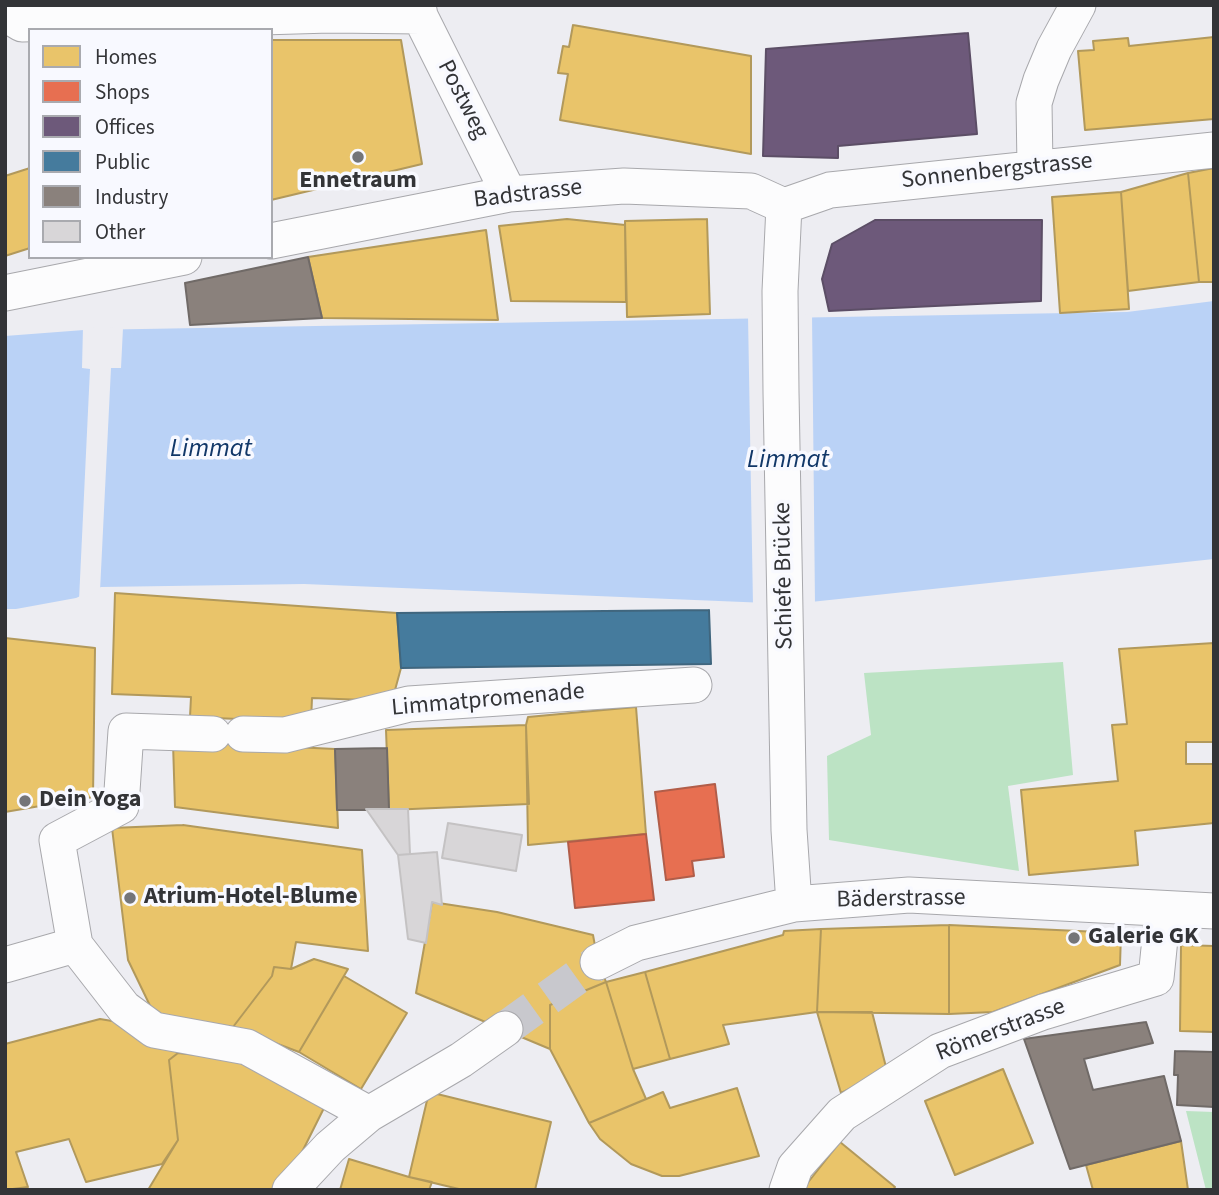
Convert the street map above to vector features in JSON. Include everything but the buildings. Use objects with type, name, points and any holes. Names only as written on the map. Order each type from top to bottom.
[{"type":"street","points":[[1035,167],[1034,103],[1054,49],[1077,5]]},
{"type":"street","points":[[5,14],[22,24],[419,11]]},
{"type":"street","name":"Postweg","points":[[419,11],[509,194]]},
{"type":"street","name":"Sonnenbergstrasse","points":[[784,206],[830,190],[1214,150]]},
{"type":"street","name":"Badstrasse","points":[[273,240],[509,194],[624,186],[751,191],[784,206]]},
{"type":"street","name":"Schiefe Brücke","points":[[784,206],[780,291],[789,786],[794,904]]},
{"type":"street","points":[[5,293],[174,259]]},
{"type":"street","name":"Limmatpromenade","points":[[75,945],[57,839],[121,806],[126,731],[285,735],[409,704],[694,685]]},
{"type":"street","name":"Bäderstrasse","points":[[597,962],[636,943],[794,904],[909,895],[1214,911]]},
{"type":"street","name":"Römerstrasse","points":[[791,1178],[842,1114],[940,1051],[1043,1012],[1156,978],[1163,909]]},
{"type":"street","points":[[5,965],[75,945],[124,1008],[154,1030],[247,1047],[369,1114]]},
{"type":"street","points":[[289,1190],[330,1147],[369,1114],[461,1060],[505,1029]]},
{"type":"green space","points":[[1063,662],[1073,775],[1008,786],[1019,871],[829,840],[827,756],[871,735],[864,673]]},
{"type":"green space","points":[[1186,1111],[1214,1112],[1214,1190],[1206,1190]]},
{"type":"water","name":"Limmat","points":[[1214,301],[1214,559],[792,604],[304,584],[101,587],[76,598],[5,609],[5,336],[84,330],[1127,312]]},
{"type":"pier","points":[[812,314],[815,605],[792,608],[753,606],[748,315]]},
{"type":"pier","points":[[83,327],[123,328],[121,368],[111,368],[100,591],[79,600],[90,369],[82,368]]},
{"type":"tunnel","points":[[505,1029],[598,962]]},
{"type":"place","name":"Ennetraum","points":[[358,157]]},
{"type":"place","name":"Dein Yoga","points":[[25,801]]},
{"type":"place","name":"Atrium-Hotel-Blume","points":[[130,898]]},
{"type":"place","name":"Galerie GK","points":[[1074,938]]}]
